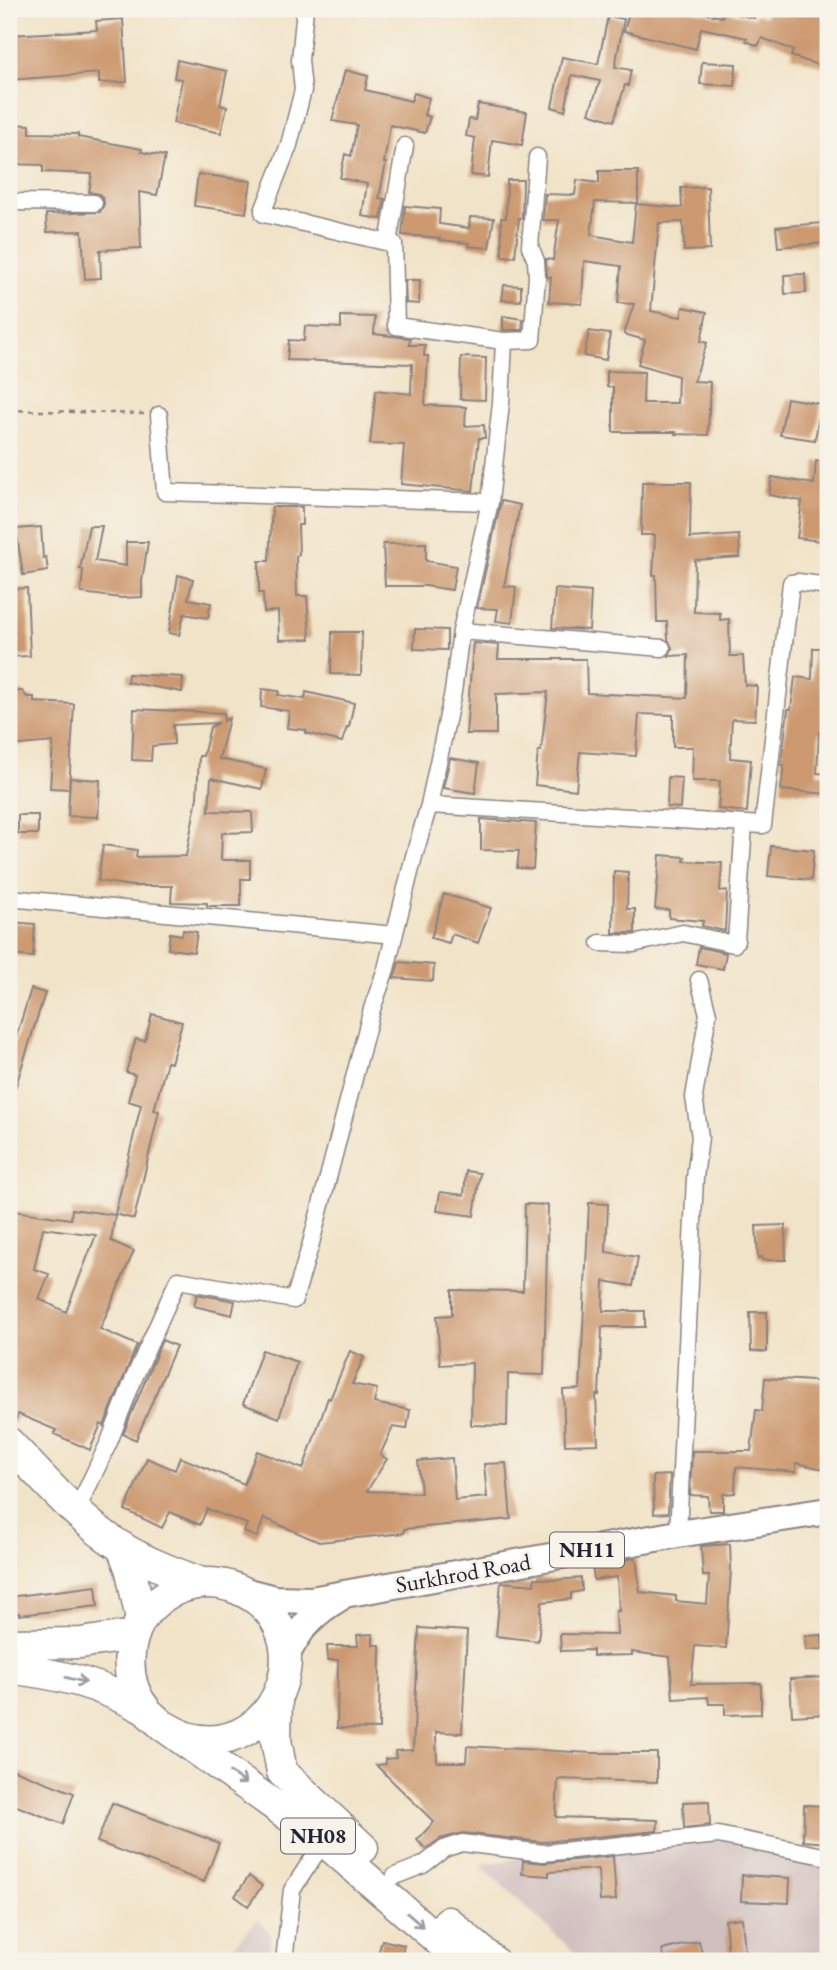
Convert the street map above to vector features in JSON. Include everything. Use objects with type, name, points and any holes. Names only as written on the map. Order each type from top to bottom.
[{"type":"highway","points":[[9,1443],[76,1512],[122,1547],[161,1567],[202,1583]]},
{"type":"highway","points":[[122,1547],[131,1571],[137,1627],[130,1650],[130,1670],[134,1689],[154,1717]]},
{"type":"highway","name":"NH08","points":[[9,1668],[84,1681],[115,1692],[186,1737],[212,1740],[237,1734],[260,1720],[276,1700],[285,1679],[286,1656],[282,1635],[273,1617],[258,1601],[241,1590],[222,1584],[202,1583],[178,1588],[157,1601],[137,1627]]},
{"type":"highway","points":[[9,1644],[81,1643],[137,1627]]},
{"type":"highway","name":"NH08","points":[[276,1700],[276,1740],[282,1772],[337,1825],[493,1961]]},
{"type":"highway","name":"NH08","points":[[154,1717],[324,1841],[462,1961]]},
{"type":"main road","name":"Surkhrod Road","points":[[241,1590],[275,1599],[311,1600],[678,1534],[828,1511]]},
{"type":"main road","name":"Surkhrod Road","points":[[286,1656],[299,1631],[320,1609],[346,1594]]},
{"type":"street","points":[[305,9],[300,60],[303,90],[289,145],[263,211],[264,214],[394,244],[396,326],[504,341],[527,341],[533,338],[536,261],[530,246],[537,157]]},
{"type":"street","points":[[388,243],[405,146]]},
{"type":"street","points":[[9,202],[94,203]]},
{"type":"street","points":[[76,1512],[178,1280],[294,1300],[429,805],[453,692],[461,631],[490,502],[501,403],[504,341]]},
{"type":"street","points":[[159,415],[164,492],[490,502]]},
{"type":"street","points":[[429,805],[761,827],[764,823],[791,583],[828,586]]},
{"type":"street","points":[[461,631],[662,648]]},
{"type":"street","points":[[600,943],[633,944],[683,933],[734,944],[744,824]]},
{"type":"street","points":[[9,898],[394,935]]},
{"type":"street","points":[[678,1534],[695,1178],[700,1137],[694,1097],[708,1014],[699,980]]},
{"type":"street","points":[[395,1876],[423,1865],[444,1849],[462,1843],[543,1853],[718,1835],[828,1857]]},
{"type":"street","points":[[284,1961],[292,1891],[324,1841]]},
{"type":"path","points":[[9,410],[159,415]]},
{"type":"shaded area","points":[[730,1838],[828,1860],[828,1961],[584,1961],[480,1865],[543,1854]]},
{"type":"shaded area","points":[[258,1919],[271,1935],[268,1961],[221,1961]]},
{"type":"building","points":[[630,9],[687,9],[722,17],[723,11],[754,18],[756,14],[765,17],[768,9],[828,9],[828,55],[824,67],[791,56],[793,50],[762,38],[758,46],[746,41],[747,38],[701,28],[696,49],[624,31]]},
{"type":"building","points":[[608,16],[624,19],[615,67],[631,70],[628,86],[625,85],[614,121],[589,113],[600,81],[572,75],[565,111],[552,107],[562,57],[598,64]]},
{"type":"building","points":[[123,19],[127,82],[99,83],[99,73],[9,80],[9,35],[97,30],[96,21]]},
{"type":"building","points":[[177,60],[227,71],[220,105],[227,107],[221,133],[173,123],[182,79],[174,78]]},
{"type":"building","points":[[702,62],[736,64],[735,86],[700,84]]},
{"type":"building","points":[[345,70],[368,76],[365,90],[411,101],[414,93],[429,98],[424,115],[430,117],[425,133],[390,125],[379,198],[385,199],[381,219],[362,216],[367,184],[340,178],[345,154],[351,156],[357,125],[332,121]]},
{"type":"building","points":[[478,104],[527,112],[522,145],[492,140],[488,177],[471,175],[475,138],[466,136],[469,119],[475,120]]},
{"type":"building","points":[[9,124],[30,125],[30,133],[78,134],[78,137],[165,156],[157,195],[139,192],[141,248],[100,250],[101,278],[85,279],[82,231],[47,232],[46,214],[100,212],[104,204],[103,198],[99,194],[89,192],[92,174],[43,172],[43,165],[9,164]]},
{"type":"building","points":[[599,171],[638,171],[638,203],[595,202],[591,235],[632,242],[636,204],[682,208],[681,188],[708,187],[710,250],[684,251],[683,222],[659,223],[651,311],[681,317],[683,307],[707,312],[701,341],[707,343],[694,381],[710,382],[708,435],[613,432],[613,387],[607,387],[607,371],[644,372],[643,403],[677,403],[678,376],[638,364],[645,340],[624,334],[634,304],[618,303],[621,266],[584,261],[582,304],[549,302],[551,277],[547,277],[546,259],[553,260],[559,220],[543,220],[545,194],[575,195],[577,180],[599,183]]},
{"type":"building","points":[[198,174],[251,181],[246,213],[194,206]]},
{"type":"building","points":[[507,180],[523,180],[522,218],[519,218],[515,257],[502,256],[501,218],[506,218]]},
{"type":"building","points":[[405,206],[440,209],[439,224],[469,228],[470,217],[494,218],[489,248],[468,246],[469,243],[439,240],[440,238],[402,235]]},
{"type":"building","points":[[823,223],[825,243],[778,247],[776,227]]},
{"type":"building","points":[[805,274],[806,293],[785,294],[784,275]]},
{"type":"building","points":[[405,280],[420,280],[419,304],[406,303]]},
{"type":"building","points":[[504,285],[521,286],[521,301],[502,300]]},
{"type":"building","points":[[341,316],[375,317],[374,334],[410,338],[409,345],[425,345],[424,356],[428,356],[425,405],[466,407],[465,426],[484,425],[485,438],[479,438],[473,491],[401,484],[404,445],[370,444],[376,390],[411,394],[412,364],[287,360],[289,340],[304,341],[305,326],[341,328]]},
{"type":"building","points":[[503,316],[523,319],[522,330],[503,330]]},
{"type":"building","points":[[589,331],[610,334],[606,360],[584,356]]},
{"type":"building","points":[[461,357],[486,358],[485,400],[460,399]]},
{"type":"building","points":[[787,398],[821,404],[815,440],[780,435]]},
{"type":"building","points":[[816,461],[828,462],[828,542],[797,538],[802,501],[769,495],[772,477],[814,484]]},
{"type":"building","points":[[642,482],[691,482],[690,538],[739,535],[740,557],[695,560],[694,612],[720,613],[720,620],[729,619],[730,656],[743,656],[745,685],[757,686],[755,720],[732,719],[730,758],[751,760],[747,812],[718,809],[720,781],[692,781],[693,747],[673,747],[673,715],[639,714],[636,756],[580,752],[576,790],[535,785],[548,692],[496,694],[496,734],[466,734],[473,643],[499,645],[498,659],[586,659],[587,693],[687,698],[688,655],[669,656],[672,648],[668,639],[667,622],[657,622],[656,575],[653,575],[655,535],[641,535]]},
{"type":"building","points":[[501,501],[520,505],[504,586],[516,587],[512,623],[496,621],[498,609],[477,608]]},
{"type":"building","points":[[272,507],[302,507],[302,525],[298,525],[299,555],[296,556],[297,596],[307,596],[310,639],[279,640],[278,611],[264,612],[263,593],[259,593],[259,561],[269,561]]},
{"type":"building","points":[[89,526],[102,526],[95,561],[126,566],[126,542],[148,542],[142,597],[121,598],[81,593],[83,570],[80,569]]},
{"type":"building","points":[[41,527],[43,558],[46,557],[48,571],[23,575],[16,529]]},
{"type":"building","points":[[426,543],[426,561],[456,566],[452,590],[426,586],[385,586],[383,544]]},
{"type":"building","points":[[178,575],[193,579],[188,599],[211,603],[208,618],[184,614],[179,635],[169,633]]},
{"type":"building","points":[[27,588],[30,656],[9,657],[9,589]]},
{"type":"building","points":[[555,589],[591,592],[589,630],[552,628]]},
{"type":"building","points":[[415,629],[447,630],[447,650],[414,649]]},
{"type":"building","points":[[332,632],[362,632],[361,675],[331,674]]},
{"type":"building","points":[[813,648],[828,648],[828,708],[824,707],[823,733],[819,732],[817,773],[828,774],[828,794],[781,790],[784,765],[781,765],[795,677],[812,679]]},
{"type":"building","points":[[128,674],[183,677],[182,692],[127,682]]},
{"type":"building","points":[[262,689],[279,691],[278,695],[305,699],[306,692],[354,703],[349,727],[342,742],[306,733],[306,730],[287,728],[289,711],[261,707]]},
{"type":"building","points":[[22,691],[27,697],[34,697],[34,702],[74,704],[69,789],[50,788],[53,742],[9,746],[9,694]]},
{"type":"building","points":[[134,709],[224,713],[224,721],[229,718],[219,759],[266,769],[262,789],[211,778],[209,811],[252,812],[253,832],[222,833],[221,860],[250,860],[250,879],[241,879],[241,906],[171,902],[172,886],[132,886],[98,881],[103,845],[137,850],[136,857],[186,856],[197,798],[199,756],[203,756],[210,727],[219,723],[173,725],[174,744],[152,746],[151,761],[132,760]]},
{"type":"building","points":[[450,758],[479,763],[475,793],[443,788]]},
{"type":"building","points":[[668,777],[682,778],[680,808],[667,807]]},
{"type":"building","points":[[70,778],[100,780],[98,817],[68,816]]},
{"type":"building","points":[[18,815],[38,815],[38,834],[18,834]]},
{"type":"building","points":[[481,819],[536,823],[533,869],[517,868],[519,851],[481,850]]},
{"type":"building","points":[[771,846],[814,850],[811,880],[768,876]]},
{"type":"building","points":[[660,855],[685,857],[684,861],[722,863],[720,891],[727,891],[725,931],[702,926],[703,921],[669,918],[669,910],[655,909]]},
{"type":"building","points":[[614,871],[628,872],[627,909],[635,909],[635,933],[613,933]]},
{"type":"building","points":[[444,894],[491,908],[478,943],[452,934],[449,943],[431,938]]},
{"type":"building","points":[[9,922],[35,924],[33,957],[9,955]]},
{"type":"building","points":[[183,930],[197,932],[194,952],[168,949],[170,933],[182,935]]},
{"type":"building","points":[[699,947],[726,953],[723,969],[696,964]]},
{"type":"building","points":[[399,962],[434,965],[433,981],[394,978]]},
{"type":"building","points":[[31,989],[45,993],[12,1098],[9,1097],[9,1060]]},
{"type":"building","points":[[152,1014],[182,1022],[171,1063],[167,1062],[154,1110],[159,1111],[134,1219],[115,1214],[141,1105],[128,1101],[135,1075],[126,1072],[136,1039],[145,1041]]},
{"type":"building","points":[[466,1171],[480,1173],[474,1216],[437,1211],[440,1192],[464,1195]]},
{"type":"building","points":[[589,1203],[608,1204],[606,1252],[638,1257],[633,1286],[604,1281],[603,1311],[645,1311],[645,1327],[602,1327],[599,1395],[596,1395],[598,1444],[565,1445],[563,1390],[580,1389]]},
{"type":"building","points":[[525,1204],[548,1205],[544,1375],[508,1374],[507,1426],[471,1425],[472,1363],[440,1365],[437,1316],[452,1315],[452,1290],[523,1291]]},
{"type":"building","points":[[72,1209],[115,1215],[111,1241],[134,1251],[100,1329],[137,1345],[104,1426],[101,1424],[90,1450],[54,1434],[56,1430],[18,1414],[13,1426],[9,1426],[9,1240],[14,1211],[71,1219]],"holes":[[[43,1228],[96,1235],[66,1312],[39,1299],[49,1274],[34,1269]]]},
{"type":"building","points":[[785,1225],[786,1260],[758,1258],[756,1226]]},
{"type":"building","points":[[197,1294],[235,1301],[232,1315],[194,1306]]},
{"type":"building","points":[[750,1312],[767,1312],[767,1352],[751,1351]]},
{"type":"building","points":[[162,1340],[176,1346],[136,1440],[123,1434]]},
{"type":"building","points":[[262,1350],[297,1362],[279,1418],[243,1404]]},
{"type":"building","points":[[350,1351],[364,1357],[352,1384],[377,1389],[374,1403],[410,1410],[407,1429],[393,1427],[380,1455],[387,1459],[367,1491],[421,1493],[418,1461],[452,1458],[455,1500],[487,1497],[484,1464],[506,1463],[511,1519],[404,1529],[404,1533],[319,1542],[264,1518],[257,1537],[244,1532],[247,1524],[207,1509],[200,1525],[170,1512],[162,1528],[125,1510],[147,1458],[175,1470],[180,1457],[244,1484],[257,1451],[303,1469],[328,1398],[330,1399]]},
{"type":"building","points":[[765,1378],[828,1382],[828,1470],[796,1463],[796,1472],[736,1467],[735,1493],[723,1494],[723,1511],[709,1511],[708,1496],[690,1495],[692,1451],[751,1451],[756,1410],[762,1411]]},
{"type":"building","points":[[670,1475],[668,1513],[654,1514],[653,1476]]},
{"type":"building","points":[[730,1544],[726,1648],[695,1646],[691,1684],[761,1683],[761,1714],[725,1715],[725,1704],[709,1704],[708,1697],[673,1699],[670,1657],[632,1652],[632,1655],[593,1656],[593,1650],[561,1651],[560,1634],[617,1635],[617,1577],[594,1580],[592,1565],[636,1558],[640,1592],[676,1596],[676,1601],[707,1604],[709,1576],[703,1576],[701,1546]]},
{"type":"building","points":[[535,1578],[581,1578],[582,1591],[571,1593],[571,1599],[542,1602],[538,1641],[496,1636],[501,1582],[534,1585]]},
{"type":"building","points":[[96,1586],[98,1606],[9,1614],[9,1597]]},
{"type":"building","points":[[419,1628],[467,1631],[462,1733],[436,1732],[437,1762],[466,1762],[467,1746],[591,1753],[657,1753],[657,1782],[558,1779],[556,1817],[658,1820],[657,1831],[543,1842],[463,1833],[440,1839],[426,1849],[417,1840],[434,1822],[376,1765],[386,1764],[385,1759],[396,1758],[395,1751],[413,1750]]},
{"type":"building","points":[[373,1634],[373,1645],[380,1645],[379,1729],[337,1728],[338,1660],[328,1660],[327,1646],[358,1646],[357,1635]]},
{"type":"building","points":[[822,1635],[823,1649],[806,1650],[805,1636]]},
{"type":"building","points":[[828,1677],[828,1714],[792,1716],[790,1679]]},
{"type":"building","points":[[9,1768],[74,1793],[63,1824],[9,1803]]},
{"type":"building","points":[[709,1801],[710,1825],[684,1828],[683,1802]]},
{"type":"building","points":[[112,1803],[219,1843],[204,1882],[97,1842]]},
{"type":"building","points":[[804,1805],[828,1806],[828,1843],[803,1841]]},
{"type":"building","points":[[613,1856],[616,1900],[600,1901],[598,1869],[549,1872],[549,1876],[522,1874],[523,1861],[544,1863]]},
{"type":"building","points":[[742,1875],[790,1878],[789,1903],[741,1901]]},
{"type":"building","points":[[249,1876],[262,1886],[248,1906],[235,1896]]},
{"type":"building","points":[[742,1918],[745,1953],[728,1954],[725,1920]]},
{"type":"building","points":[[382,1940],[404,1945],[400,1961],[376,1961]]},
{"type":"building","points":[[699,1941],[704,1961],[665,1961],[662,1950]]}]
